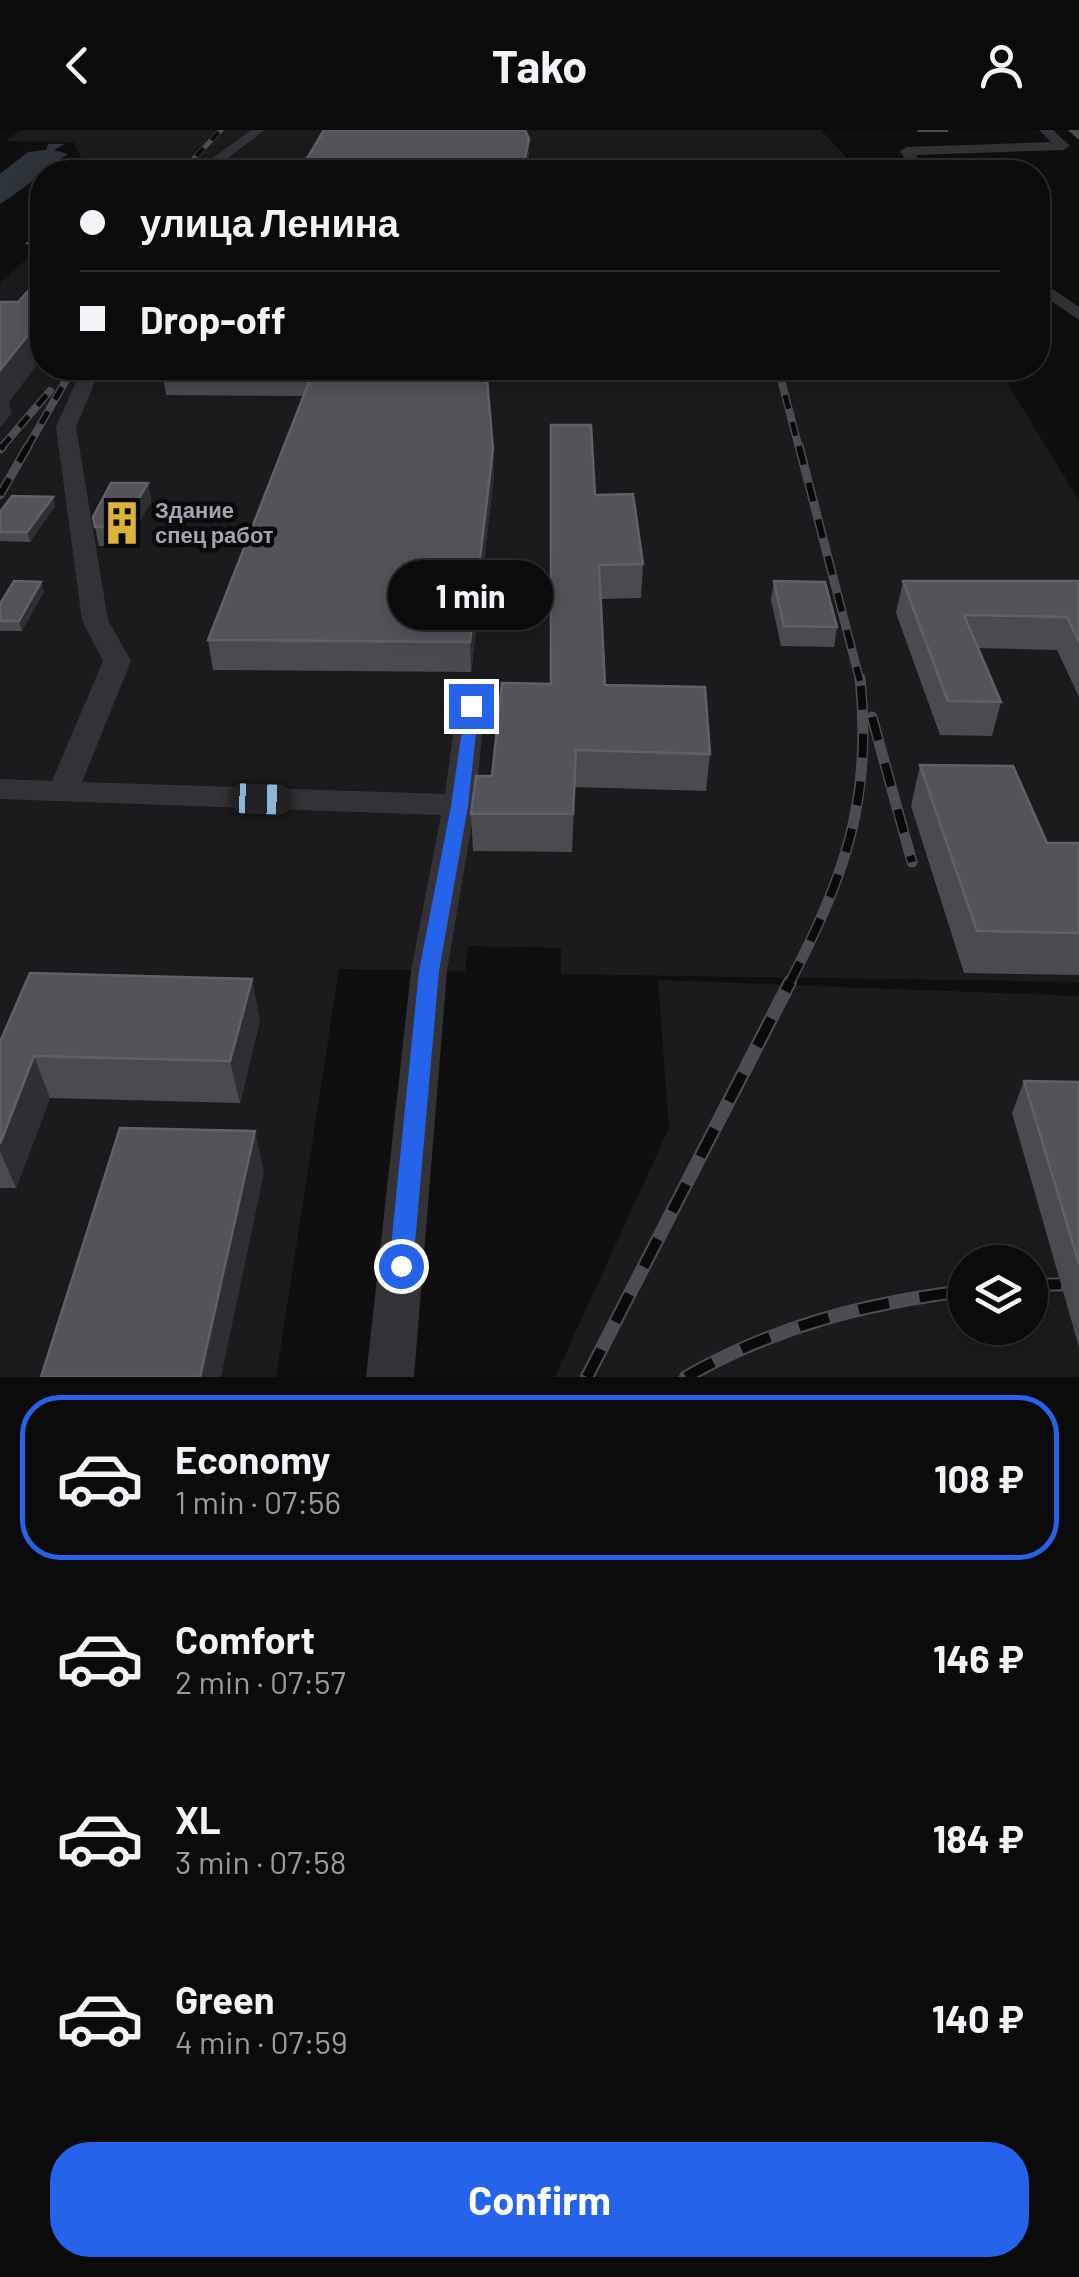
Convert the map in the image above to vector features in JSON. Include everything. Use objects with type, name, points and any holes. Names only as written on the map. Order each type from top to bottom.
[{"type":"street","points":[[218,160],[259,130]]},
{"type":"street","points":[[913,160],[907,151],[1064,146],[1045,130]]},
{"type":"street","points":[[1038,147],[1079,149]]},
{"type":"street","points":[[1050,293],[1079,315]]},
{"type":"street","points":[[63,792],[117,662],[95,620],[66,426],[87,380]]},
{"type":"street","points":[[390,1377],[429,971],[459,806],[471,706]]},
{"type":"street","points":[[0,789],[459,806]]},
{"type":"shaded area","points":[[20,130],[821,130],[849,160],[83,160],[73,142],[6,141]]},
{"type":"shaded area","points":[[48,144],[65,144],[54,150],[68,154],[60,160],[30,160],[30,183],[0,204],[0,174],[28,152],[46,150]]},
{"type":"shaded area","points":[[30,256],[30,380],[1005,380],[1079,501],[1079,982],[561,974],[561,948],[468,946],[465,971],[339,969],[276,1377],[0,1377],[0,283]]},
{"type":"shaded area","points":[[658,980],[1079,996],[1079,1377],[555,1377],[669,1128]]},
{"type":"building","points":[[324,130],[525,130],[529,139],[525,160],[306,160]]},
{"type":"building","points":[[30,289],[30,333],[0,370],[0,302],[18,302]]},
{"type":"building","points":[[310,380],[487,380],[493,449],[470,642],[208,640]]},
{"type":"building","points":[[551,425],[591,425],[595,495],[633,494],[643,564],[599,565],[605,685],[705,687],[710,754],[576,750],[573,814],[471,814],[476,776],[492,776],[502,683],[551,684]]},
{"type":"building","points":[[111,483],[148,483],[122,527],[95,527],[93,517]]},
{"type":"building","points":[[12,496],[53,497],[27,532],[0,532],[0,512]]},
{"type":"building","points":[[14,581],[41,582],[19,621],[0,621],[0,604]]},
{"type":"building","points":[[774,581],[825,582],[837,627],[784,626]]},
{"type":"building","points":[[903,581],[1079,581],[1079,642],[1067,617],[964,615],[1001,702],[948,701]]},
{"type":"building","points":[[920,765],[1013,766],[1047,843],[1079,843],[1079,933],[977,931]]},
{"type":"building","points":[[30,973],[252,979],[230,1061],[34,1056],[0,1144],[0,1042]]},
{"type":"building","points":[[1024,1081],[1079,1082],[1079,1264]]},
{"type":"building","points":[[120,1128],[255,1131],[200,1377],[41,1377]]},
{"type":"railway","points":[[192,160],[221,130]]},
{"type":"railway","points":[[27,448],[66,380]]},
{"type":"railway","points":[[781,380],[799,448]]},
{"type":"railway","points":[[1,448],[50,391]]},
{"type":"railway","points":[[0,495],[28,446]]},
{"type":"railway","points":[[799,446],[860,681]]},
{"type":"railway","points":[[790,983],[825,908],[850,837],[862,763],[860,678]]},
{"type":"railway","points":[[872,717],[912,862]]},
{"type":"railway","points":[[587,1377],[790,983]]},
{"type":"railway","points":[[1048,1285],[1079,1284]]},
{"type":"railway","points":[[686,1377],[786,1331],[856,1310],[948,1294]]},
{"type":"place","name":"Здание спец работ","points":[[122,523]]},
{"type":"route","points":[[401,1266],[429,971],[459,806],[471,706]]}]
